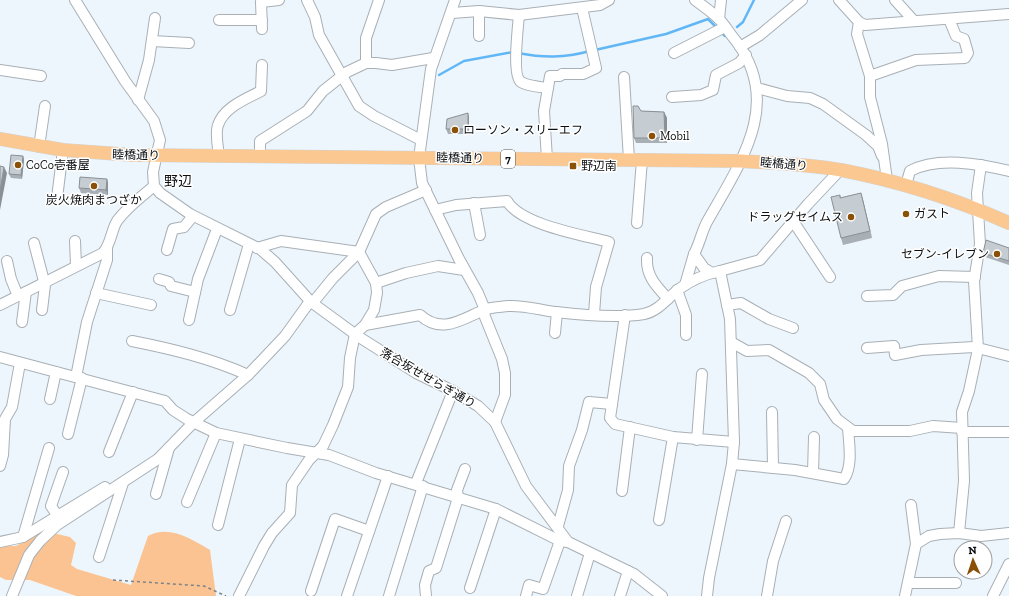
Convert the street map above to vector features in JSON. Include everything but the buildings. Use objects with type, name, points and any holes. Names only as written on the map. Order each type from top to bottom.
[{"type":"main road","name":"睦橋通り","points":[[0,139],[39,147],[95,154],[156,156],[741,161],[794,164],[840,170],[906,185],[977,209],[1009,223]]},
{"type":"street","points":[[68,434],[79,378],[87,322],[107,260],[107,248],[116,222],[130,205],[154,186],[153,172],[160,140],[154,121],[138,100],[75,0]]},
{"type":"street","points":[[219,20],[262,25],[261,2],[279,0]]},
{"type":"street","points":[[307,0],[315,17],[319,35],[359,106],[374,116],[421,140]]},
{"type":"street","points":[[366,63],[366,38],[379,0]]},
{"type":"street","points":[[455,0],[452,13],[434,58],[418,158],[422,183],[464,270],[478,293],[485,317],[502,359],[505,395],[495,422]]},
{"type":"street","points":[[452,13],[479,11],[519,15],[600,6],[609,0]]},
{"type":"street","points":[[686,336],[686,315],[681,288],[707,222],[741,161],[755,119],[757,88],[743,51],[695,0]]},
{"type":"street","points":[[721,0],[721,26]]},
{"type":"street","points":[[672,97],[701,95],[712,90],[716,75],[739,63],[743,51],[802,0]]},
{"type":"street","points":[[839,0],[859,22],[865,25],[1009,14]]},
{"type":"street","points":[[895,0],[914,21]]},
{"type":"street","points":[[547,159],[544,111],[550,76],[560,76],[562,74],[583,74],[596,68],[582,8]]},
{"type":"street","points":[[479,11],[480,36]]},
{"type":"street","points":[[519,15],[515,68],[518,78],[521,82],[548,90]]},
{"type":"street","points":[[138,100],[149,60],[155,18]]},
{"type":"street","points":[[870,76],[916,60],[965,58],[968,53],[964,39],[956,36],[949,19]]},
{"type":"street","points":[[859,22],[857,34],[870,76],[870,97],[882,144],[882,156]]},
{"type":"street","points":[[674,53],[721,26]]},
{"type":"street","points":[[152,42],[189,43]]},
{"type":"street","points":[[260,157],[260,141],[307,111],[323,91],[341,76],[366,63],[392,66],[434,58]]},
{"type":"street","points":[[219,156],[218,126],[222,116],[236,104],[261,91],[262,65]]},
{"type":"street","points":[[0,70],[41,76]]},
{"type":"street","points":[[624,77],[629,160]]},
{"type":"street","points":[[757,88],[788,96],[810,98],[823,104],[866,135],[878,146],[882,156],[887,180]]},
{"type":"street","points":[[39,147],[45,106]]},
{"type":"street","points":[[57,198],[63,150]]},
{"type":"street","points":[[637,223],[642,160]]},
{"type":"street","points":[[906,185],[910,171],[918,166],[970,163],[981,164],[1009,171]]},
{"type":"street","points":[[959,533],[964,481],[962,412],[969,391],[978,349],[975,277],[980,244],[977,193],[981,164]]},
{"type":"street","points":[[365,325],[420,315],[427,322],[434,325],[450,324],[478,314],[484,310],[521,306],[557,312],[594,314],[625,315],[651,312],[681,288],[716,272],[760,260],[793,221],[840,170]]},
{"type":"street","name":"落合坂せせらぎ通り","points":[[154,186],[193,216],[253,246],[275,262],[311,302],[355,334],[416,373],[453,390],[478,406],[495,422],[526,486],[558,526],[564,541]]},
{"type":"street","points":[[12,596],[29,555],[40,541],[57,525],[158,459],[193,423],[248,375],[285,336],[324,287],[359,252],[376,214],[386,207],[426,190]]},
{"type":"street","points":[[435,210],[474,203],[507,201],[510,207],[533,221],[609,242],[596,287],[594,314]]},
{"type":"street","points":[[474,203],[480,235]]},
{"type":"street","points":[[167,250],[173,229],[184,227],[193,216]]},
{"type":"street","points":[[793,221],[830,277]]},
{"type":"street","points":[[189,320],[195,292],[208,249],[217,228]]},
{"type":"street","points":[[230,310],[253,246],[281,240],[359,252]]},
{"type":"street","points":[[75,241],[76,265]]},
{"type":"street","points":[[34,243],[45,281],[42,310]]},
{"type":"street","points":[[0,305],[76,265],[103,253],[107,248]]},
{"type":"street","points":[[238,596],[272,533],[290,513],[292,485],[309,460],[318,454],[330,432],[348,387],[350,358],[355,334],[365,325],[376,303],[376,283],[359,252]]},
{"type":"street","points":[[694,254],[704,268],[716,272]]},
{"type":"street","points":[[647,258],[648,274],[653,283],[668,299]]},
{"type":"street","points":[[7,261],[10,279],[22,294],[22,322]]},
{"type":"street","points":[[376,283],[406,273],[438,266],[464,270]]},
{"type":"street","points":[[707,596],[713,553],[732,464],[734,442],[731,342],[727,305],[716,272]]},
{"type":"street","points":[[867,296],[893,295],[902,286],[939,276],[975,277]]},
{"type":"street","points":[[159,279],[169,282],[171,286],[195,292]]},
{"type":"street","points":[[96,293],[151,305]]},
{"type":"street","points":[[727,305],[741,303],[762,315],[793,328]]},
{"type":"street","points":[[555,333],[557,312]]},
{"type":"street","points":[[625,315],[610,418],[615,424],[673,437],[734,442]]},
{"type":"street","points":[[132,341],[181,351],[218,362],[248,375]]},
{"type":"street","points":[[731,342],[747,352],[770,350],[809,373],[820,384],[824,400],[837,419],[853,431],[910,431],[933,426],[962,430],[1009,432]]},
{"type":"street","points":[[867,348],[894,346],[896,356],[921,350],[974,348],[1009,356]]},
{"type":"street","points":[[0,357],[165,402],[173,410],[193,423],[216,433],[240,439],[328,455],[388,476],[496,509],[628,570],[662,596]]},
{"type":"street","points":[[0,466],[3,455],[5,419],[12,407],[20,363]]},
{"type":"street","points":[[50,400],[56,372]]},
{"type":"street","points":[[697,440],[702,374]]},
{"type":"street","points":[[389,596],[420,485],[453,390]]},
{"type":"street","points":[[109,452],[132,392]]},
{"type":"street","points":[[558,526],[568,490],[569,466],[582,430],[589,402],[612,404]]},
{"type":"street","points":[[772,412],[773,468]]},
{"type":"street","points":[[622,491],[630,427]]},
{"type":"street","points":[[732,464],[844,478],[847,474],[850,458],[848,428]]},
{"type":"street","points":[[187,502],[216,433]]},
{"type":"street","points":[[659,520],[673,437]]},
{"type":"street","points":[[813,473],[814,437]]},
{"type":"street","points":[[218,525],[240,439]]},
{"type":"street","points":[[23,537],[49,448]]},
{"type":"street","points":[[156,494],[169,448]]},
{"type":"street","points":[[0,542],[23,537],[93,494],[158,459]]},
{"type":"street","points":[[426,594],[425,585],[429,571],[436,568],[458,498],[457,490],[465,469]]},
{"type":"street","points":[[57,516],[51,506],[63,472]]},
{"type":"street","points":[[346,596],[388,476]]},
{"type":"street","points":[[99,557],[123,483]]},
{"type":"street","points":[[905,596],[916,544],[911,505]]},
{"type":"street","points":[[470,588],[496,509]]},
{"type":"street","points":[[311,591],[335,520],[369,531]]},
{"type":"street","points":[[767,596],[773,561],[786,521]]},
{"type":"street","points":[[916,544],[929,536],[959,533],[980,536],[1009,533]]},
{"type":"street","points":[[526,596],[529,585],[543,589],[564,541]]},
{"type":"street","points":[[577,596],[590,553]]},
{"type":"street","points":[[994,596],[1009,564]]},
{"type":"street","points":[[620,596],[628,570]]},
{"type":"street","points":[[908,583],[956,583]]},
{"type":"path","points":[[113,580],[204,586],[226,596]]},
{"type":"shaded area","points":[[44,531],[70,537],[76,543],[71,565],[77,569],[131,585],[148,536],[164,532],[188,538],[210,550],[216,596],[76,596],[30,580],[6,580],[0,577],[0,546],[16,546]]},
{"type":"waterway","points":[[737,27],[743,22],[754,0]]},
{"type":"waterway","points":[[595,50],[666,34],[708,19],[718,29]]},
{"type":"waterway","points":[[721,32],[725,36]]},
{"type":"waterway","points":[[518,53],[537,56],[554,56],[571,55],[590,51]]},
{"type":"waterway","points":[[439,75],[464,61],[513,52]]},
{"type":"place","name":"ローソン・スリーエフ","points":[[455,130]]},
{"type":"place","name":"Mobil","points":[[652,136]]},
{"type":"place","name":"CoCo壱番屋","points":[[18,165]]},
{"type":"place","name":"野辺南","points":[[573,166]]},
{"type":"place","name":"炭火焼肉まつざか","points":[[94,186]]},
{"type":"place","name":"ガスト","points":[[906,214]]},
{"type":"place","name":"ドラッグセイムス","points":[[851,217]]},
{"type":"place","name":"セブン-イレブン","points":[[997,254]]},
{"type":"district","name":"野辺","points":[[178,181]]}]
